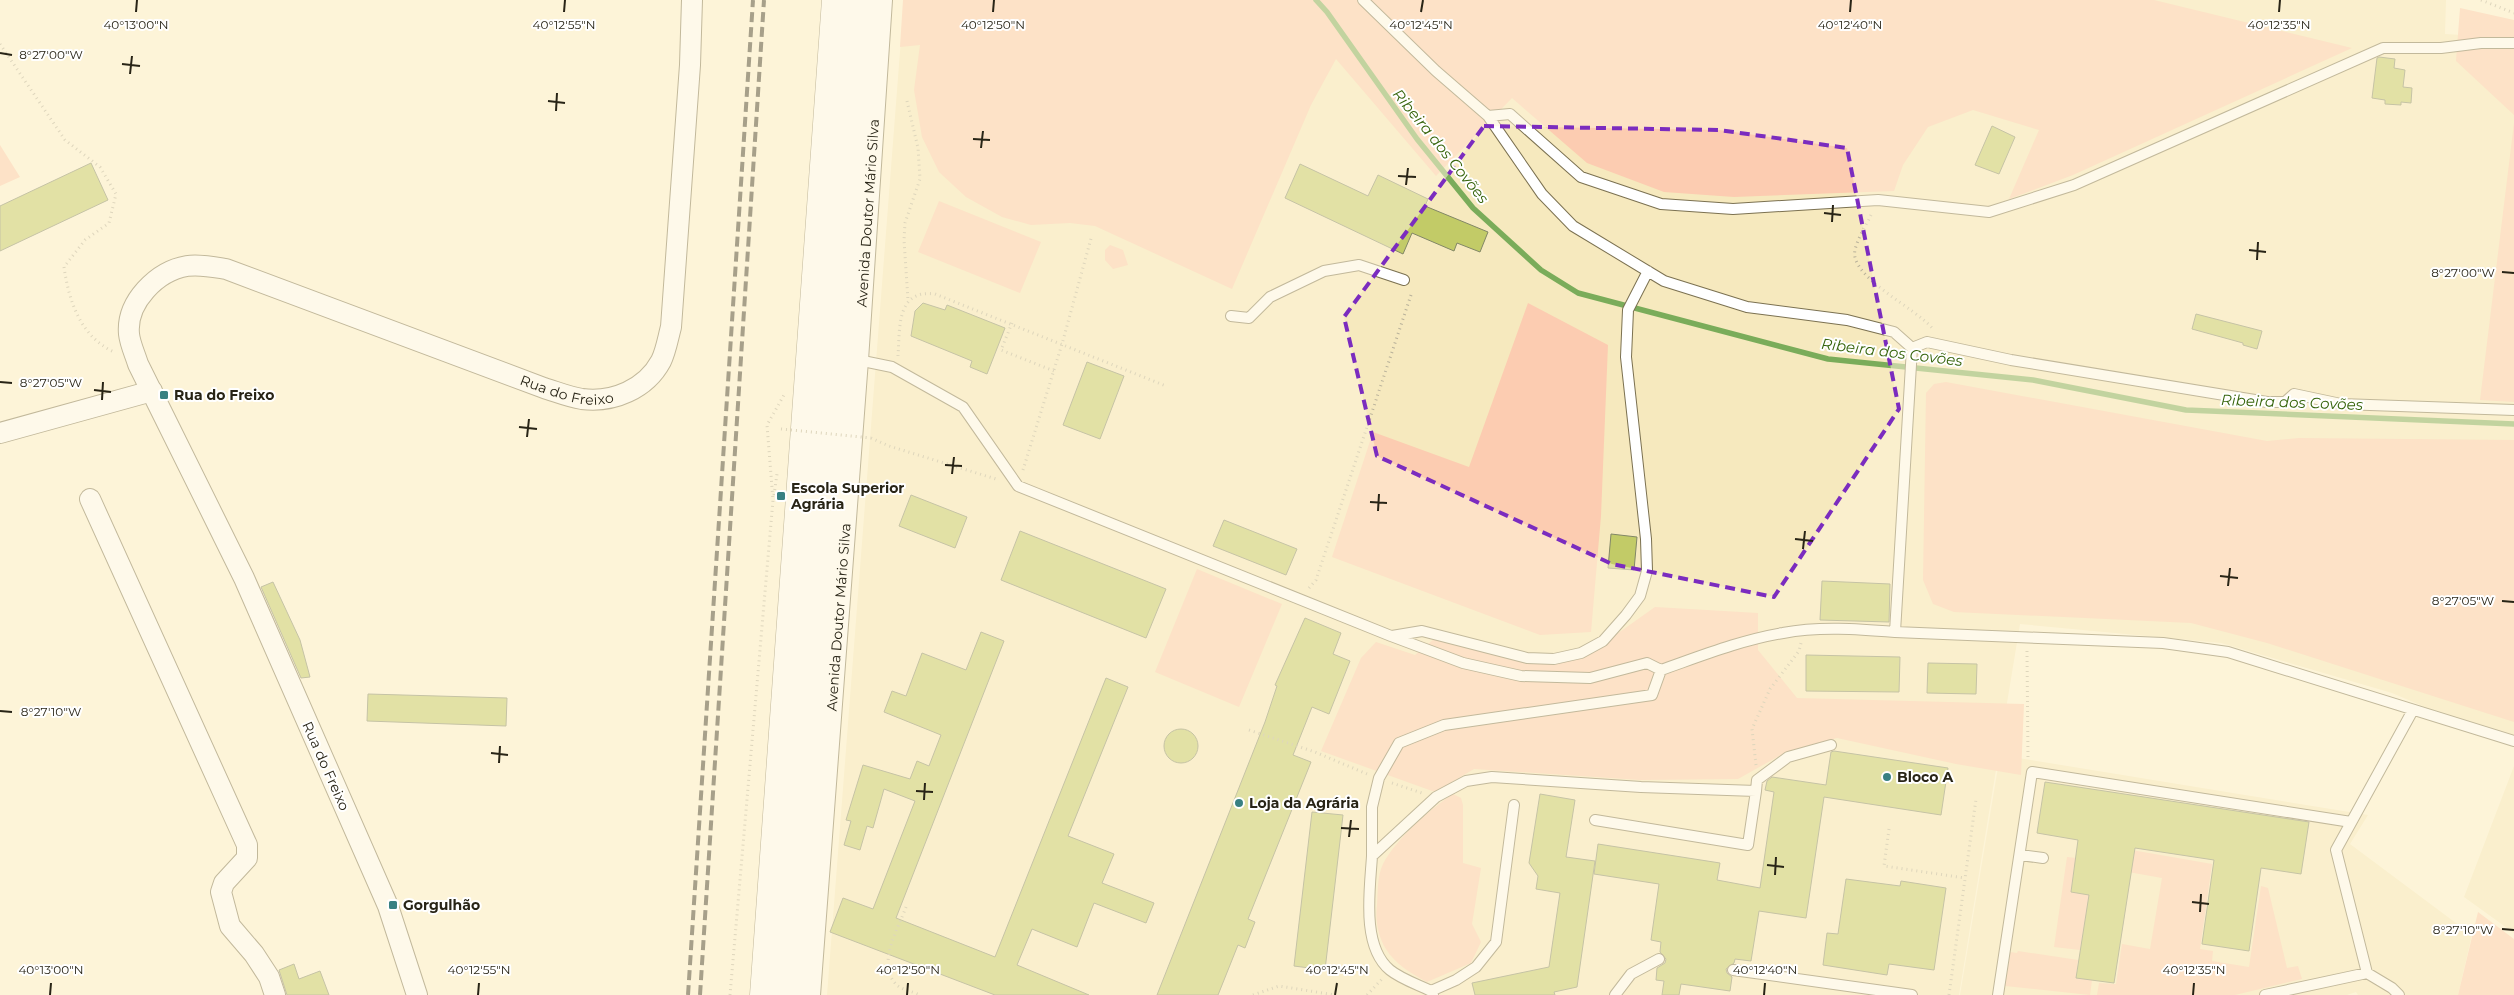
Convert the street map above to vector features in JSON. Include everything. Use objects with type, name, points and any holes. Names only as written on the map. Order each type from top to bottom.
[{"type":"highway","points":[[764,995],[836,0]]},
{"type":"highway","points":[[789,995],[863,0]]},
{"type":"street","name":"Rua do Freixo","points":[[415,994],[388,906],[244,578],[138,364],[129,335],[130,315],[142,294],[164,274],[187,266],[226,269],[544,388],[583,399],[606,398],[628,393],[650,377],[662,359],[671,327],[690,65],[692,0]]},
{"type":"street","name":"Avenida Doutor Mário Silva","points":[[810,995],[858,360],[882,0]]},
{"type":"street","points":[[0,433],[152,391]]},
{"type":"street","points":[[90,499],[247,845],[246,858],[224,883],[221,892],[230,926],[254,954],[268,977],[275,995]]},
{"type":"lane","points":[[1364,0],[1429,64],[1488,116],[1542,194],[1573,226],[1664,281],[1747,307],[1846,320],[1894,332],[1912,348]]},
{"type":"lane","points":[[1488,116],[1510,114],[1581,177],[1661,204],[1734,209],[1878,200],[1989,212],[2074,185],[2383,48],[2442,48],[2481,43],[2514,43]]},
{"type":"lane","points":[[1231,316],[1249,318],[1270,296],[1324,270],[1359,265],[1404,280]]},
{"type":"lane","points":[[1391,636],[1422,631],[1527,658],[1554,659],[1581,653],[1603,640],[1626,615],[1640,596],[1647,571],[1646,539],[1626,356],[1628,310],[1648,271]]},
{"type":"lane","points":[[1912,348],[1927,342],[2011,360],[2267,402],[2285,402],[2294,394],[2341,404],[2514,410]]},
{"type":"lane","points":[[1895,632],[1912,348]]},
{"type":"lane","points":[[858,360],[897,370],[963,407],[1018,486],[1300,601],[1463,663],[1521,676],[1590,678],[1647,663],[1661,670],[1726,647],[1784,632],[1822,629],[2163,643],[2228,652],[2514,741]]},
{"type":"lane","points":[[1514,805],[1496,942],[1476,966],[1432,993],[1390,970],[1379,957],[1369,925],[1372,807],[1378,778],[1400,743],[1444,724],[1652,695],[1661,670]]},
{"type":"lane","points":[[2367,973],[2336,850],[2413,710]]},
{"type":"lane","points":[[1594,820],[1748,845],[1757,780],[1788,757],[1831,745]]},
{"type":"lane","points":[[1998,995],[2032,772],[2351,822]]},
{"type":"lane","points":[[1372,856],[1436,797],[1466,781],[1492,777],[1641,787],[1756,791]]},
{"type":"lane","points":[[2020,855],[2043,858]]},
{"type":"lane","points":[[1615,995],[1631,974],[1659,959]]},
{"type":"lane","points":[[1733,970],[1912,995]]},
{"type":"lane","points":[[2266,995],[2367,973],[2392,988],[2399,995]]},
{"type":"path","points":[[2481,0],[2514,13]]},
{"type":"path","points":[[0,44],[65,140],[100,167],[116,194],[109,223],[85,240],[64,267],[68,293],[78,319],[101,346],[138,364]]},
{"type":"path","points":[[897,370],[901,323],[908,300],[904,240],[905,223],[920,179],[918,148],[907,101]]},
{"type":"path","points":[[1878,200],[1855,252],[1859,267],[1867,279],[1905,304],[1931,326],[1948,347]]},
{"type":"path","points":[[781,429],[871,438],[890,446],[1018,486],[1062,344],[1092,235]]},
{"type":"path","points":[[1300,601],[1316,580],[1412,292],[1404,280]]},
{"type":"path","points":[[908,300],[923,293],[936,294],[1166,386]]},
{"type":"path","points":[[1012,323],[1001,350],[1054,371]]},
{"type":"path","points":[[773,500],[767,425],[785,394]]},
{"type":"path","points":[[730,995],[773,500],[778,467]]},
{"type":"path","points":[[2027,638],[2028,765]]},
{"type":"path","points":[[1757,780],[1752,729],[1770,689],[1799,651],[1801,642],[1810,642]]},
{"type":"path","points":[[1249,730],[1315,752],[1370,776]]},
{"type":"path","points":[[1386,781],[1403,786]]},
{"type":"path","points":[[1948,995],[1976,799]]},
{"type":"path","points":[[1889,829],[1884,866],[1965,878]]},
{"type":"path","points":[[906,907],[887,957],[889,973],[899,986],[920,995]]},
{"type":"path","points":[[1367,995],[1390,970]]},
{"type":"path","points":[[1253,995],[1280,986],[1335,995]]},
{"type":"highlighted area","points":[[1484,126],[1719,130],[1847,148],[1899,409],[1774,597],[1612,564],[1377,456],[1344,317]]},
{"type":"shaded area","points":[[903,0],[2154,0],[2352,48],[2073,175],[2009,199],[2039,130],[1973,110],[1928,127],[1903,165],[1894,191],[1734,197],[1664,192],[1587,163],[1512,98],[1436,176],[1336,59],[1311,105],[1232,289],[1095,226],[1070,223],[1031,225],[1002,217],[966,197],[939,172],[922,137],[914,90],[920,45],[900,47]]},
{"type":"shaded area","points":[[904,0],[2446,0],[2445,34],[2514,38],[2514,745],[2392,693],[2221,643],[2020,624],[1959,995],[827,995]]},
{"type":"shaded area","points":[[2460,8],[2514,20],[2514,115],[2456,61]]},
{"type":"shaded area","points":[[2514,123],[2514,402],[2480,400]]},
{"type":"shaded area","points":[[0,145],[20,177],[0,186]]},
{"type":"shaded area","points":[[939,201],[1041,242],[1020,293],[918,252]]},
{"type":"shaded area","points":[[1110,245],[1123,250],[1128,265],[1113,269],[1105,260],[1105,250]]},
{"type":"shaded area","points":[[1528,303],[1608,345],[1601,516],[1591,632],[1540,635],[1332,557],[1373,432],[1469,467]]},
{"type":"shaded area","points":[[1946,382],[2267,441],[2299,438],[2514,440],[2514,722],[2267,643],[2191,623],[1954,612],[1933,604],[1923,580],[1926,393],[1934,384]]},
{"type":"shaded area","points":[[1197,569],[1282,604],[1239,707],[1155,672]]},
{"type":"shaded area","points":[[1655,607],[1758,613],[1758,650],[1797,698],[2024,704],[2021,775],[1956,764],[1837,738],[1786,752],[1738,779],[1640,780],[1474,769],[1435,792],[1321,751],[1361,658],[1376,642],[1415,655],[1434,639],[1554,664],[1583,658]]},
{"type":"shaded area","points":[[2000,755],[2368,815],[2350,844],[2472,935],[2458,995],[2358,995],[2356,992],[2347,995],[1960,995]]},
{"type":"shaded area","points":[[2514,766],[2514,933],[2464,897]]},
{"type":"shaded area","points":[[1453,794],[1461,798],[1463,805],[1463,863],[1481,868],[1472,924],[1481,942],[1471,963],[1427,982],[1399,964],[1383,944],[1376,916],[1379,879],[1383,864],[1396,845],[1424,816]]},
{"type":"shaded area","points":[[2120,848],[2212,864],[2200,949],[2213,951],[2212,961],[2249,967],[2261,886],[2268,888],[2287,968],[2298,966],[2302,979],[2235,995],[2097,995],[2099,983],[2116,984],[2122,944],[2150,949],[2162,878],[2117,870]]},
{"type":"shaded area","points":[[2067,857],[2094,860],[2074,867],[2071,892],[2089,895],[2080,950],[2054,947]]},
{"type":"shaded area","points":[[2478,912],[2514,939],[2514,995],[2458,995]]},
{"type":"shaded area","points":[[2018,951],[2078,960],[2076,978],[2092,980],[2090,995],[2005,986],[2010,952],[2017,953]]},
{"type":"building","points":[[2377,58],[2395,59],[2394,68],[2405,70],[2403,87],[2412,88],[2411,103],[2401,102],[2401,105],[2385,104],[2385,100],[2372,98]]},
{"type":"building","points":[[1992,126],[2015,137],[1999,174],[1975,165]]},
{"type":"building","points":[[91,163],[108,200],[0,251],[0,206]]},
{"type":"building","points":[[1300,164],[1368,196],[1378,175],[1428,199],[1425,206],[1488,232],[1480,252],[1457,243],[1454,251],[1412,233],[1403,254],[1285,198]]},
{"type":"building","points":[[923,303],[945,310],[947,305],[1005,328],[987,374],[970,367],[972,361],[911,336],[915,311]]},
{"type":"building","points":[[2196,314],[2262,331],[2257,349],[2243,345],[2243,343],[2192,329]]},
{"type":"building","points":[[1087,362],[1124,376],[1100,439],[1063,425]]},
{"type":"building","points":[[911,495],[967,517],[955,548],[899,526]]},
{"type":"building","points":[[1224,520],[1297,549],[1286,575],[1213,546]]},
{"type":"building","points":[[1020,531],[1166,589],[1146,638],[1001,580]]},
{"type":"building","points":[[1611,534],[1637,537],[1634,570],[1608,568]]},
{"type":"building","points":[[1822,581],[1890,584],[1889,622],[1820,620]]},
{"type":"building","points":[[273,582],[300,640],[310,677],[301,678],[261,587]]},
{"type":"building","points":[[1305,618],[1341,633],[1333,654],[1350,661],[1329,714],[1312,707],[1293,755],[1311,762],[1248,919],[1255,922],[1245,948],[1238,945],[1218,995],[1157,995],[1265,722],[1277,686],[1275,685]]},
{"type":"building","points":[[981,632],[1004,641],[896,918],[995,957],[1106,678],[1128,687],[1068,836],[1114,854],[1102,883],[1154,903],[1146,923],[1094,903],[1077,947],[1032,929],[1017,965],[1089,995],[995,995],[830,932],[843,898],[873,909],[915,801],[884,789],[873,828],[867,826],[860,850],[844,845],[851,821],[846,820],[863,765],[910,779],[917,761],[929,766],[941,735],[884,712],[892,691],[906,696],[922,653],[966,670]]},
{"type":"building","points":[[1806,655],[1900,657],[1899,692],[1806,691]]},
{"type":"building","points":[[1928,663],[1977,664],[1976,694],[1927,693]]},
{"type":"building","points":[[368,694],[507,698],[506,726],[367,721]]},
{"type":"building","points":[[1181,729],[1188,730],[1193,734],[1197,739],[1197,753],[1193,758],[1188,762],[1181,763],[1174,762],[1169,758],[1165,753],[1164,746],[1165,739],[1169,734],[1174,730]]},
{"type":"building","points":[[1831,752],[1948,768],[1941,815],[1824,797],[1806,918],[1759,911],[1751,961],[1735,959],[1734,963],[1726,969],[1727,973],[1732,977],[1730,991],[1681,984],[1679,995],[1662,995],[1664,981],[1656,980],[1657,968],[1665,963],[1666,959],[1660,952],[1661,942],[1651,940],[1659,884],[1594,874],[1598,844],[1720,863],[1717,880],[1760,888],[1774,792],[1765,790],[1767,781],[1772,777],[1826,785]]},
{"type":"building","points":[[2045,782],[2309,822],[2301,874],[2261,868],[2249,951],[2202,944],[2214,860],[2135,848],[2114,983],[2076,978],[2089,895],[2071,892],[2078,840],[2037,833]]},
{"type":"building","points":[[1540,794],[1575,800],[1566,857],[1595,861],[1577,987],[1554,992],[1555,995],[1475,995],[1472,983],[1549,967],[1560,893],[1536,889],[1538,876],[1529,863]]},
{"type":"building","points":[[1312,812],[1343,815],[1325,970],[1294,966]]},
{"type":"building","points":[[1846,879],[1900,886],[1901,881],[1946,888],[1934,970],[1889,964],[1887,975],[1823,965],[1827,933],[1838,934]]},
{"type":"building","points":[[294,964],[299,979],[320,971],[329,995],[287,995],[279,970]]},
{"type":"waterway","name":"Ribeira dos Covões","points":[[1316,0],[1327,12],[1417,139],[1473,208],[1541,270],[1578,293],[1828,359],[2033,380],[2186,410],[2514,424]]},
{"type":"railway","points":[[688,995],[753,0]]},
{"type":"railway","points":[[700,995],[764,0]]},
{"type":"place","name":"Rua do Freixo","points":[[164,395]]},
{"type":"place","name":"Escola Superior Agrária","points":[[781,496]]},
{"type":"place","name":"Bloco A","points":[[1887,777]]},
{"type":"place","name":"Loja da Agrária","points":[[1239,803]]},
{"type":"place","name":"Gorgulhão","points":[[393,905]]}]
